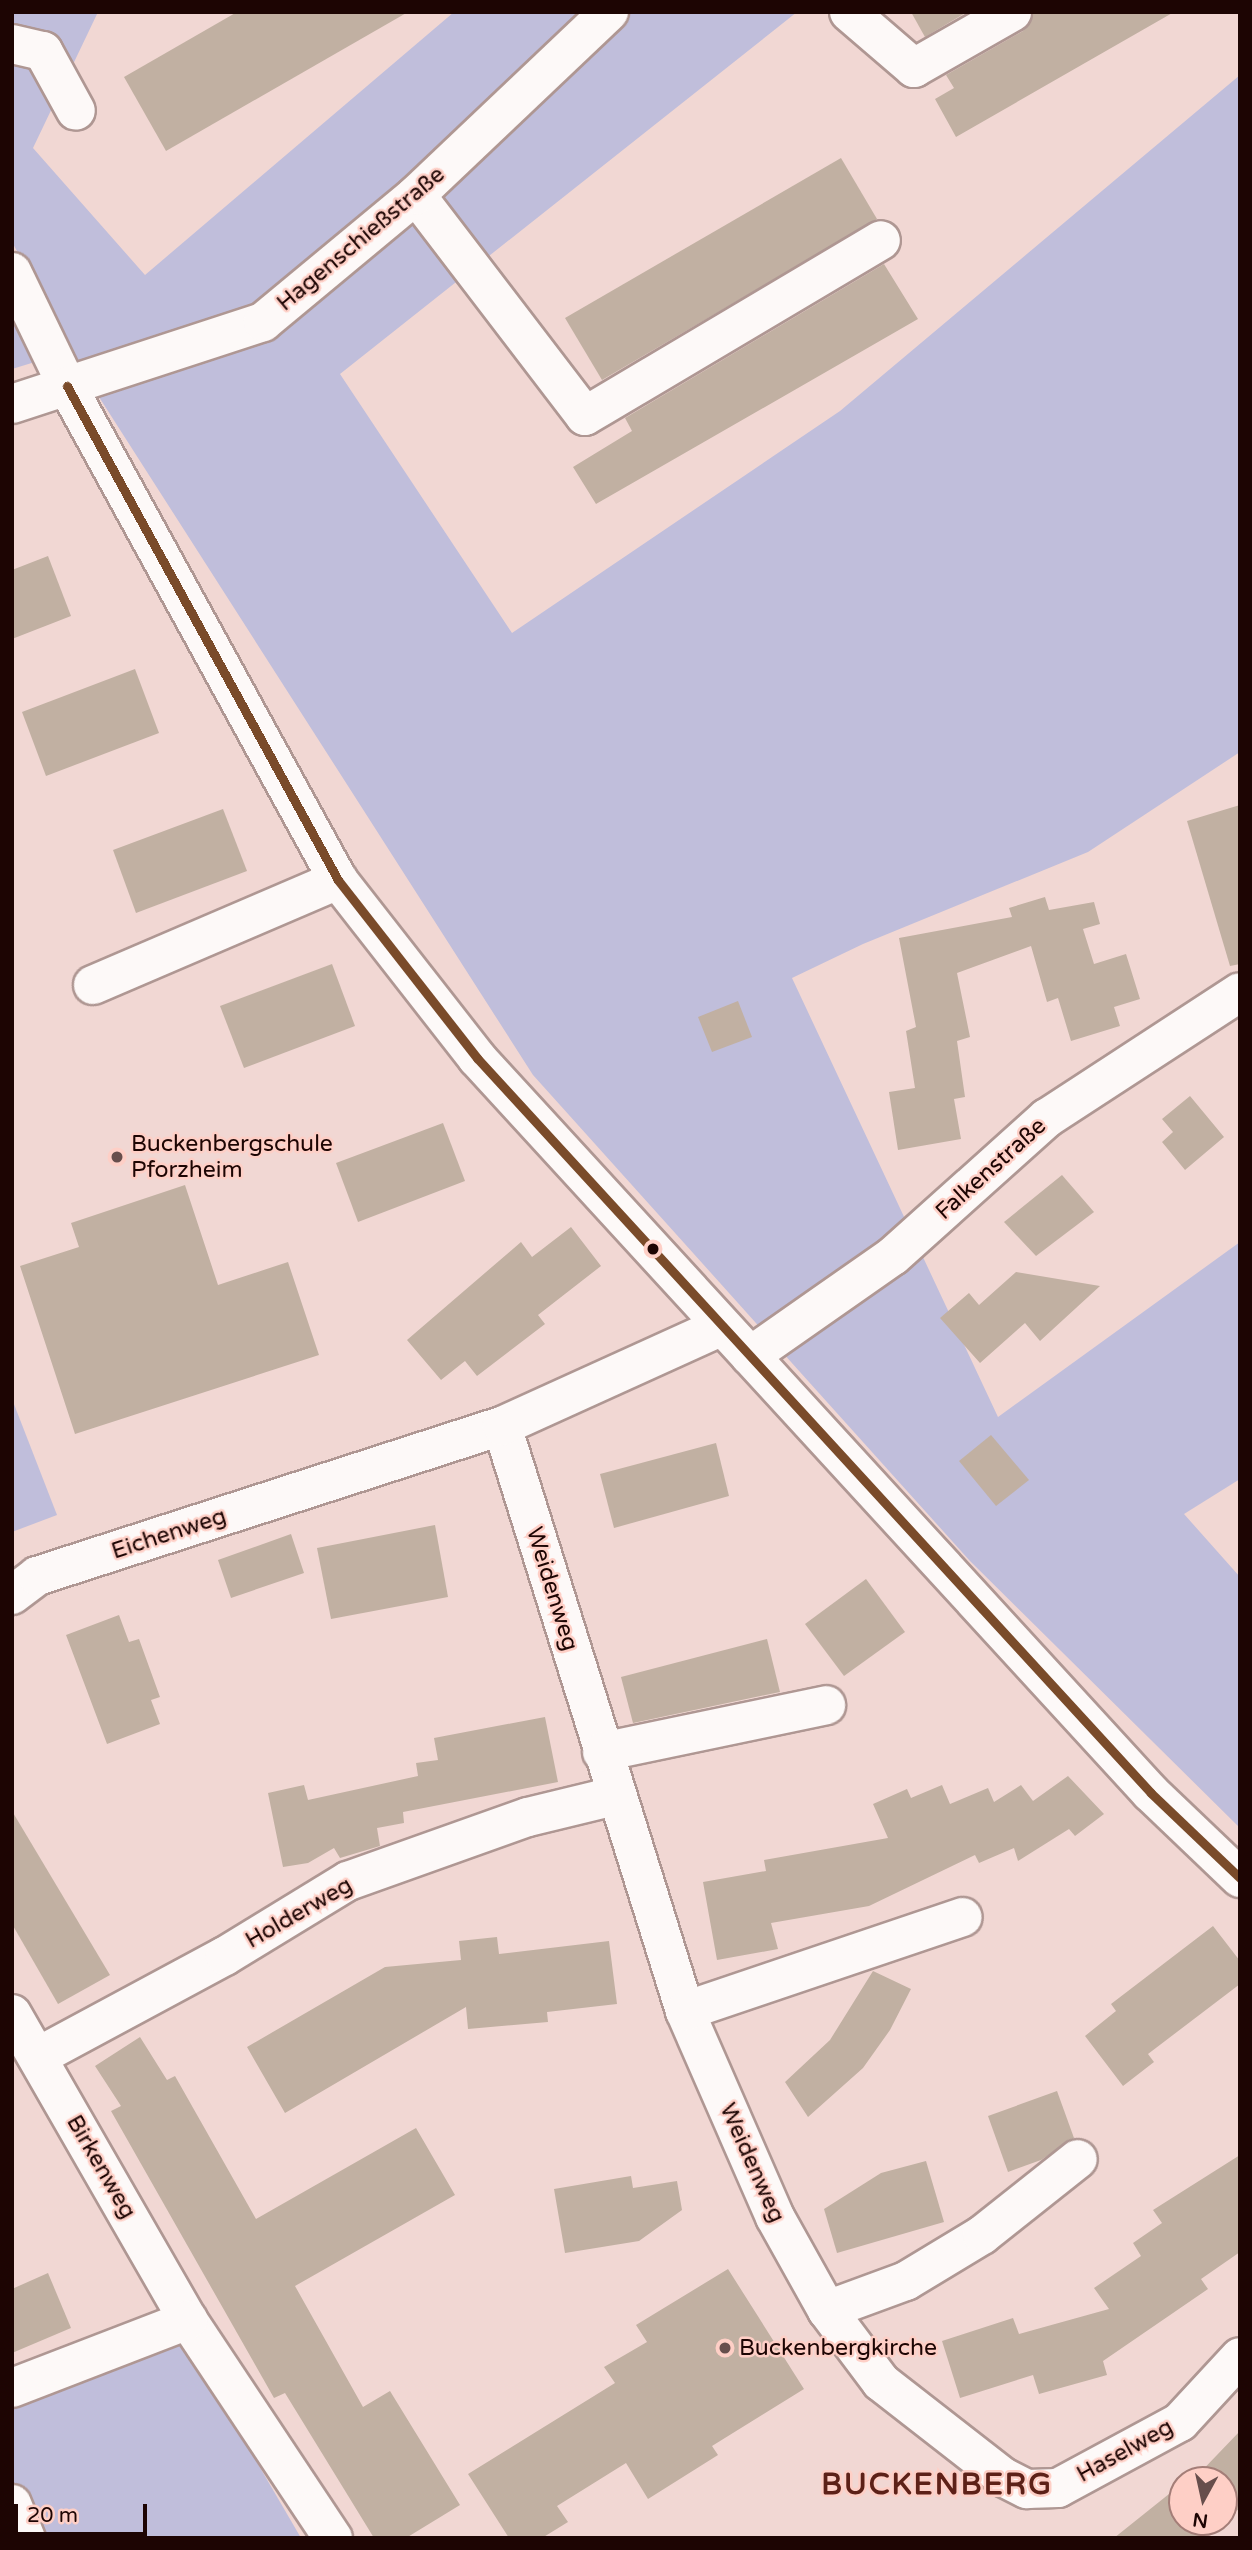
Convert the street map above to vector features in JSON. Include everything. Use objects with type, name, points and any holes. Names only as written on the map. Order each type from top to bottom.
[{"type":"street","name":"Hagenschießstraße","points":[[12,404],[263,322],[416,195],[609,12]]},
{"type":"street","points":[[849,12],[914,68],[1012,12]]},
{"type":"street","points":[[12,44],[43,51],[76,111]]},
{"type":"street","points":[[416,195],[585,416],[881,240]]},
{"type":"street","points":[[12,272],[67,386],[338,880],[477,1058],[720,1327],[750,1356],[1151,1793],[1240,1878]]},
{"type":"street","points":[[93,985],[338,880]]},
{"type":"street","name":"Falkenstraße","points":[[750,1356],[893,1256],[1047,1118],[1240,992]]},
{"type":"street","name":"Eichenweg","points":[[12,1595],[37,1576],[502,1426],[720,1327]]},
{"type":"street","name":"Weidenweg","points":[[502,1426],[615,1796],[685,2011],[775,2217],[827,2310],[881,2382],[960,2447],[1027,2489]]},
{"type":"street","points":[[602,1752],[826,1705]]},
{"type":"street","name":"Holderweg","points":[[38,2056],[225,1956],[348,1881],[528,1816],[615,1796]]},
{"type":"street","points":[[685,2011],[963,1917]]},
{"type":"street","name":"Birkenweg","points":[[12,2014],[188,2320],[333,2538]]},
{"type":"street","points":[[827,2310],[906,2281],[971,2242],[1077,2159]]},
{"type":"street","points":[[12,2388],[188,2320]]},
{"type":"street","name":"Haselweg","points":[[1027,2489],[1058,2488],[1180,2422],[1240,2357]]},
{"type":"street","points":[[12,2504],[26,2538]]},
{"type":"shaded area","points":[[12,12],[98,12],[33,148],[145,275],[454,12],[797,12],[340,374],[512,633],[840,411],[1240,75],[1240,752],[1088,852],[863,944],[792,978],[998,1417],[1240,1242],[1240,1479],[1184,1514],[1240,1577],[1240,1828],[970,1561],[533,1075],[83,372],[12,242]]},
{"type":"shaded area","points":[[12,321],[35,362],[12,369]]},
{"type":"shaded area","points":[[12,1399],[57,1515],[12,1532]]},
{"type":"shaded area","points":[[183,2335],[301,2538],[28,2538],[12,2500],[12,2392]]},
{"type":"building","points":[[237,12],[408,12],[166,151],[124,77]]},
{"type":"building","points":[[911,12],[967,12],[925,37]]},
{"type":"building","points":[[1034,12],[1174,12],[956,137],[935,99],[954,88],[946,75],[1023,31]]},
{"type":"building","points":[[841,158],[877,219],[602,380],[565,318]]},
{"type":"building","points":[[884,264],[918,319],[596,504],[573,467],[632,431],[625,418]]},
{"type":"building","points":[[48,556],[71,616],[12,639],[12,570]]},
{"type":"building","points":[[135,669],[159,733],[46,776],[22,712]]},
{"type":"building","points":[[1240,805],[1240,964],[1230,966],[1187,821]]},
{"type":"building","points":[[223,809],[247,871],[136,913],[113,850]]},
{"type":"building","points":[[1045,897],[1049,910],[1094,902],[1100,924],[1083,929],[1094,964],[1126,954],[1140,999],[1114,1007],[1120,1026],[1071,1041],[1058,998],[1047,1002],[1031,946],[957,973],[970,1037],[957,1041],[965,1097],[954,1099],[961,1139],[898,1150],[889,1092],[915,1088],[906,1031],[916,1027],[899,938],[1012,917],[1009,908]]},
{"type":"building","points":[[332,964],[355,1026],[244,1068],[220,1006]]},
{"type":"building","points":[[738,1001],[752,1037],[712,1052],[698,1017]]},
{"type":"building","points":[[1190,1096],[1224,1137],[1185,1170],[1162,1142],[1173,1132],[1162,1119]]},
{"type":"building","points":[[443,1123],[465,1181],[358,1222],[336,1163]]},
{"type":"building","points":[[1062,1175],[1094,1212],[1036,1256],[1004,1222]]},
{"type":"building","points":[[185,1185],[218,1285],[288,1262],[319,1355],[75,1434],[20,1266],[79,1247],[71,1223]]},
{"type":"building","points":[[571,1227],[601,1266],[538,1315],[545,1324],[477,1376],[465,1361],[441,1380],[407,1340],[521,1242],[532,1257]]},
{"type":"building","points":[[1016,1272],[1100,1286],[1040,1341],[1025,1323],[980,1363],[940,1318],[969,1293],[979,1305]]},
{"type":"building","points":[[991,1435],[1029,1480],[996,1506],[959,1461]]},
{"type":"building","points":[[716,1443],[729,1496],[614,1528],[600,1474]]},
{"type":"building","points":[[435,1525],[448,1597],[331,1619],[317,1548]]},
{"type":"building","points":[[291,1534],[304,1573],[231,1598],[218,1560]]},
{"type":"building","points":[[866,1579],[905,1632],[844,1676],[805,1624]]},
{"type":"building","points":[[119,1615],[129,1642],[139,1639],[160,1697],[151,1700],[160,1724],[107,1744],[66,1635]]},
{"type":"building","points":[[767,1639],[780,1692],[633,1723],[621,1677]]},
{"type":"building","points":[[545,1717],[558,1782],[403,1812],[404,1823],[377,1828],[380,1846],[340,1858],[334,1848],[308,1863],[283,1867],[268,1793],[304,1785],[308,1800],[418,1776],[416,1763],[438,1760],[434,1738]]},
{"type":"building","points":[[1068,1776],[1104,1814],[1075,1836],[1069,1829],[1018,1861],[1014,1848],[979,1863],[975,1855],[869,1906],[771,1923],[778,1949],[717,1960],[703,1882],[766,1871],[764,1860],[888,1838],[873,1804],[907,1789],[911,1798],[942,1785],[950,1804],[988,1788],[994,1802],[1021,1785],[1033,1801]]},
{"type":"building","points":[[12,1811],[110,1975],[58,2004],[12,1924]]},
{"type":"building","points":[[1213,1926],[1240,1961],[1240,1984],[1148,2054],[1154,2062],[1123,2086],[1085,2036],[1116,2011],[1111,2004]]},
{"type":"building","points":[[497,1937],[499,1954],[609,1941],[617,2004],[547,2012],[548,2022],[468,2029],[466,2007],[285,2113],[247,2047],[385,1967],[461,1960],[459,1941]]},
{"type":"building","points":[[873,1971],[911,1989],[890,2030],[863,2068],[808,2117],[785,2082],[830,2040]]},
{"type":"building","points":[[140,2037],[167,2080],[175,2076],[256,2219],[416,2128],[455,2195],[295,2286],[363,2407],[390,2391],[460,2505],[406,2538],[374,2538],[285,2393],[274,2398],[111,2111],[121,2106],[95,2066]]},
{"type":"building","points":[[1057,2091],[1074,2138],[1041,2160],[1008,2172],[988,2116]]},
{"type":"building","points":[[1240,2155],[1240,2252],[1201,2279],[1208,2289],[1103,2361],[1107,2375],[1039,2394],[1033,2375],[960,2398],[942,2341],[1013,2318],[1019,2334],[1109,2309],[1094,2288],[1141,2256],[1133,2243],[1162,2223],[1153,2210]]},
{"type":"building","points":[[926,2161],[944,2222],[837,2253],[824,2209],[881,2173]]},
{"type":"building","points":[[631,2176],[633,2188],[677,2181],[682,2210],[639,2241],[565,2253],[554,2189]]},
{"type":"building","points":[[728,2269],[804,2389],[712,2446],[718,2455],[648,2499],[626,2463],[557,2506],[568,2522],[542,2538],[509,2538],[468,2474],[615,2383],[604,2367],[647,2342],[636,2325]]},
{"type":"building","points":[[48,2273],[71,2328],[12,2353],[12,2289]]},
{"type":"building","points":[[1240,2431],[1238,2510],[1238,2466],[1206,2466]]},
{"type":"building","points":[[1168,2495],[1168,2536],[1204,2536],[1202,2538],[1114,2538]]},
{"type":"transit line","points":[[67,386],[338,880],[477,1058],[1151,1793],[1240,1878]]},
{"type":"place","name":"Buckenbergschule Pforzheim","points":[[117,1157]]},
{"type":"place","name":"Buckenbergkirche","points":[[725,2348]]},
{"type":"district","name":"BUCKENBERG","points":[[937,2485]]}]
